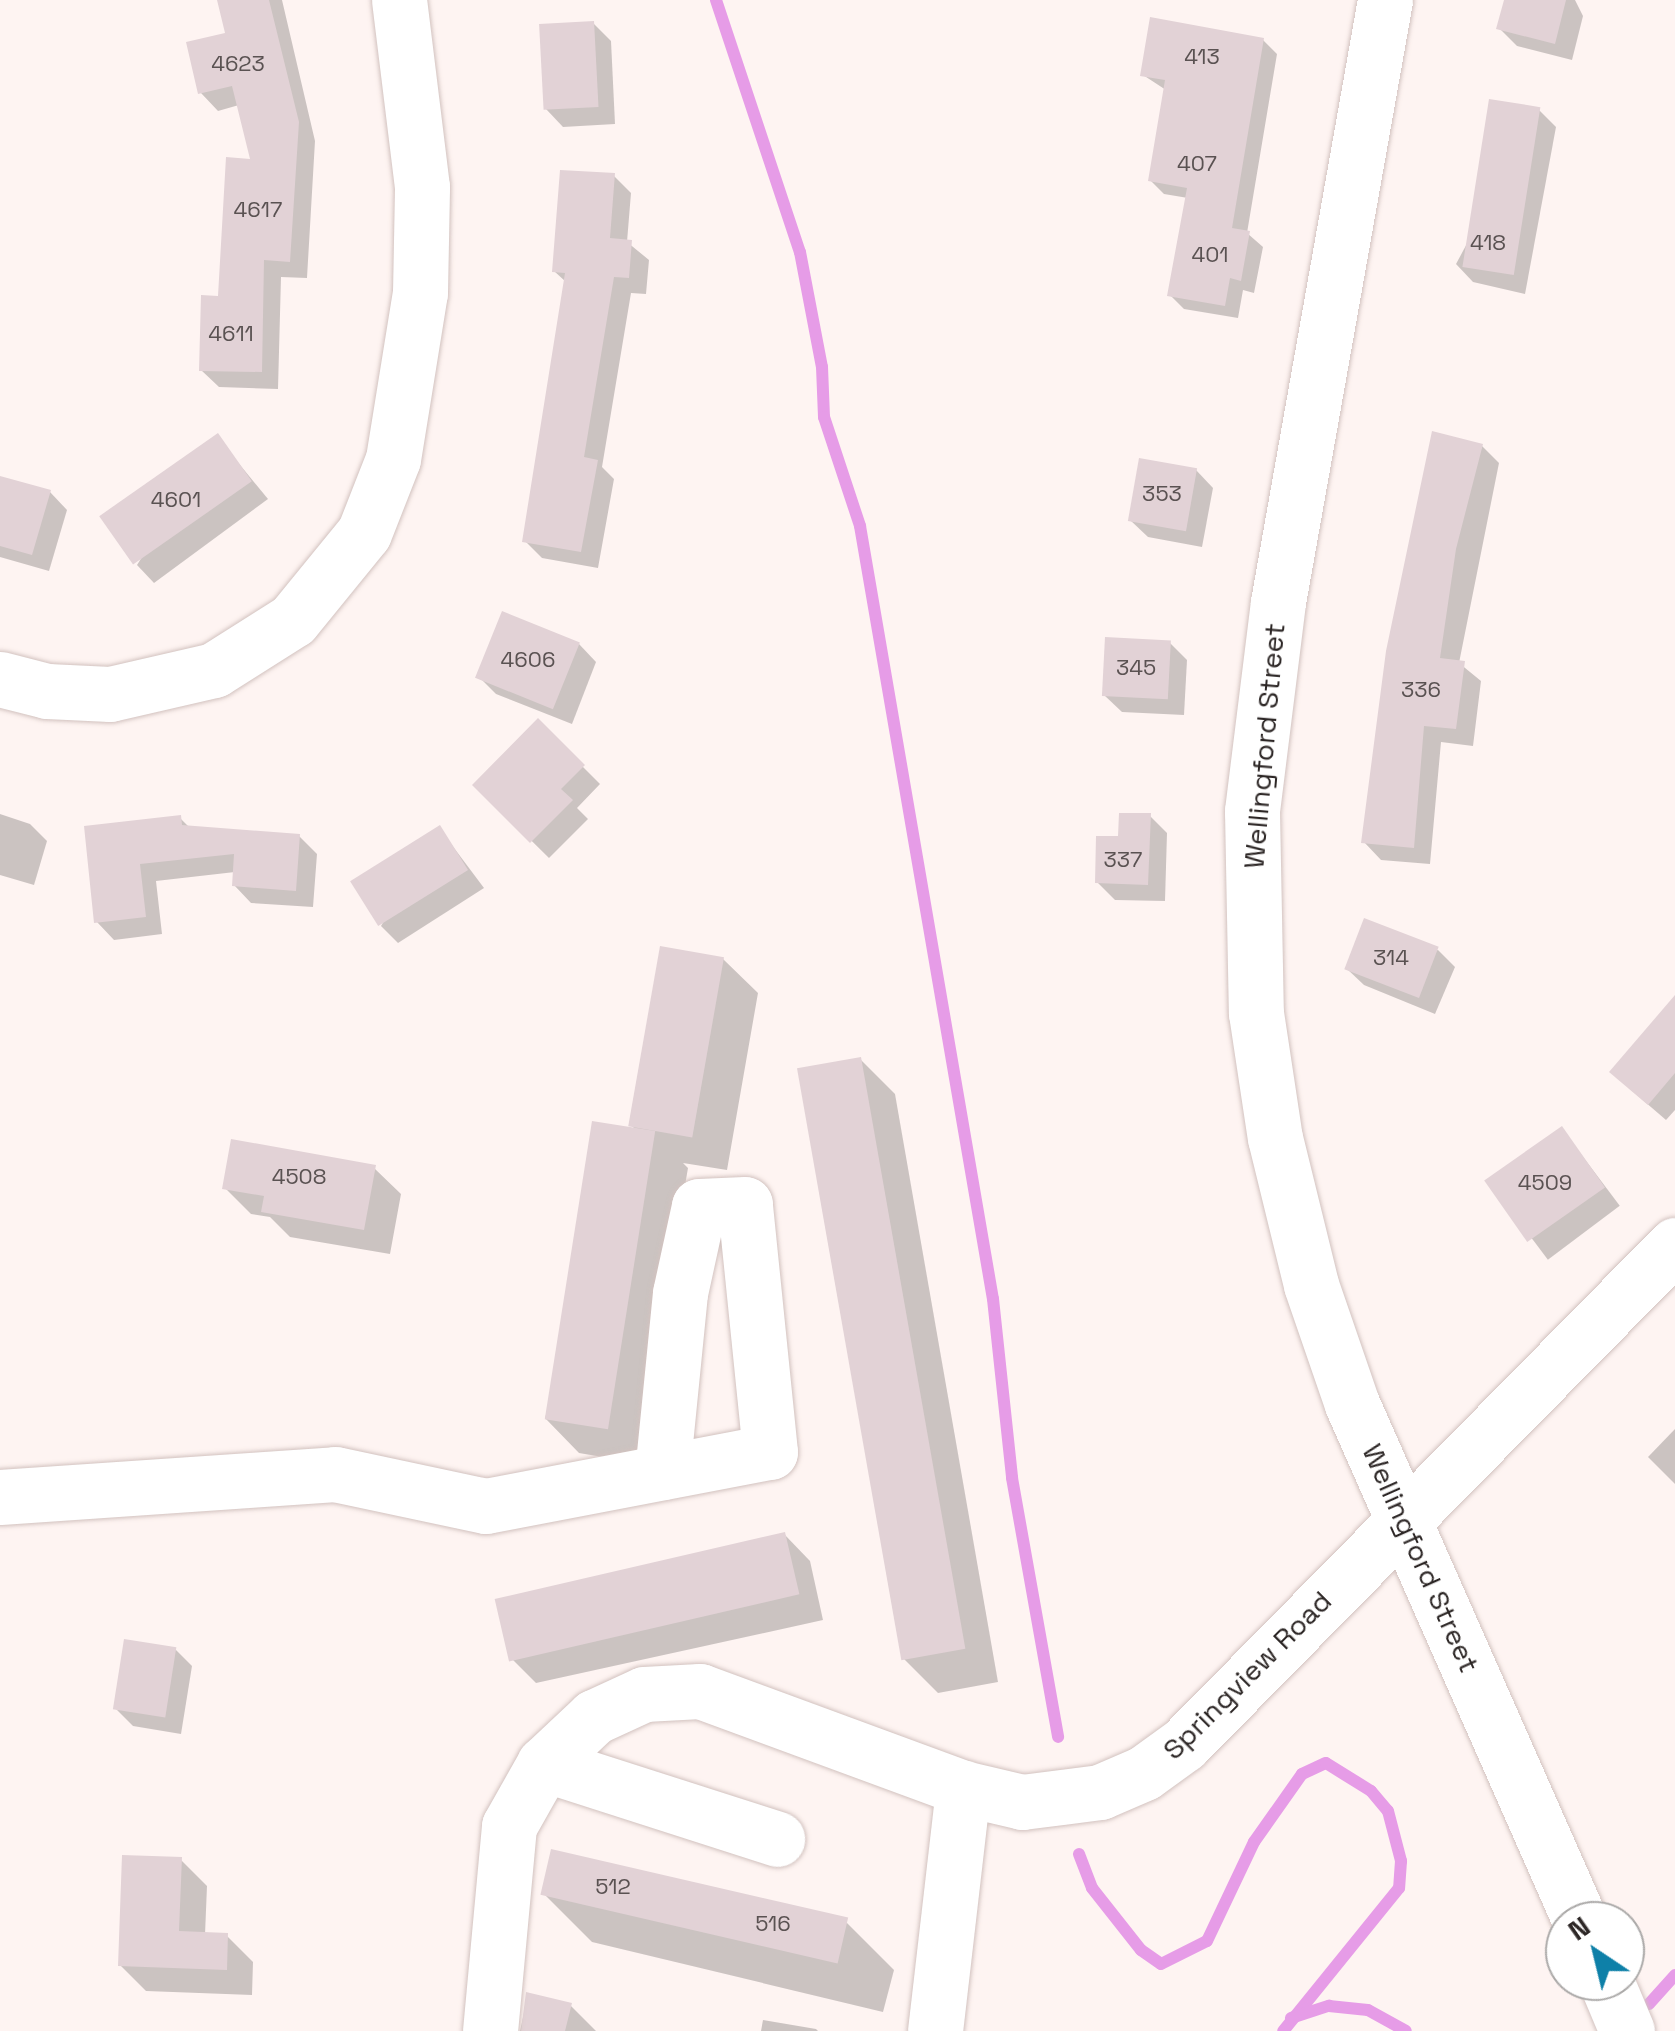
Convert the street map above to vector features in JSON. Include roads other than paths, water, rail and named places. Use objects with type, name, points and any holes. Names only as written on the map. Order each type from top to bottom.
[{"type":"street","points":[[0,679],[47,691],[110,694],[214,670],[293,620],[364,534],[393,459],[420,293],[422,187],[399,0]]},
{"type":"street","name":"Wellingford Street","points":[[1384,0],[1278,602],[1252,811],[1250,932],[1275,1138],[1311,1285],[1352,1404],[1571,1901]]},
{"type":"street","name":"Springview Road","points":[[544,1764],[594,1717],[644,1694],[700,1691],[963,1788],[1022,1802],[1069,1800],[1144,1773],[1184,1744],[1675,1245]]},
{"type":"street","points":[[0,1497],[335,1474],[486,1506],[662,1472]]},
{"type":"street","points":[[490,2031],[509,1826],[544,1764],[777,1839]]},
{"type":"street","points":[[935,2031],[963,1788]]},
{"type":"street","points":[[1614,2001],[1627,2031]]},
{"type":"waterway","points":[[716,0],[800,252],[822,367],[824,417],[860,526],[993,1299],[1012,1478],[1058,1737]]},
{"type":"waterway","points":[[1079,1854],[1092,1888],[1141,1950],[1161,1964],[1207,1941],[1254,1842],[1302,1774],[1326,1763],[1371,1791],[1388,1811],[1401,1861],[1399,1888],[1283,2031]]},
{"type":"waterway","points":[[1649,2004],[1675,1975]]},
{"type":"waterway","points":[[1291,2018],[1329,2006],[1368,2010],[1406,2031]]}]
